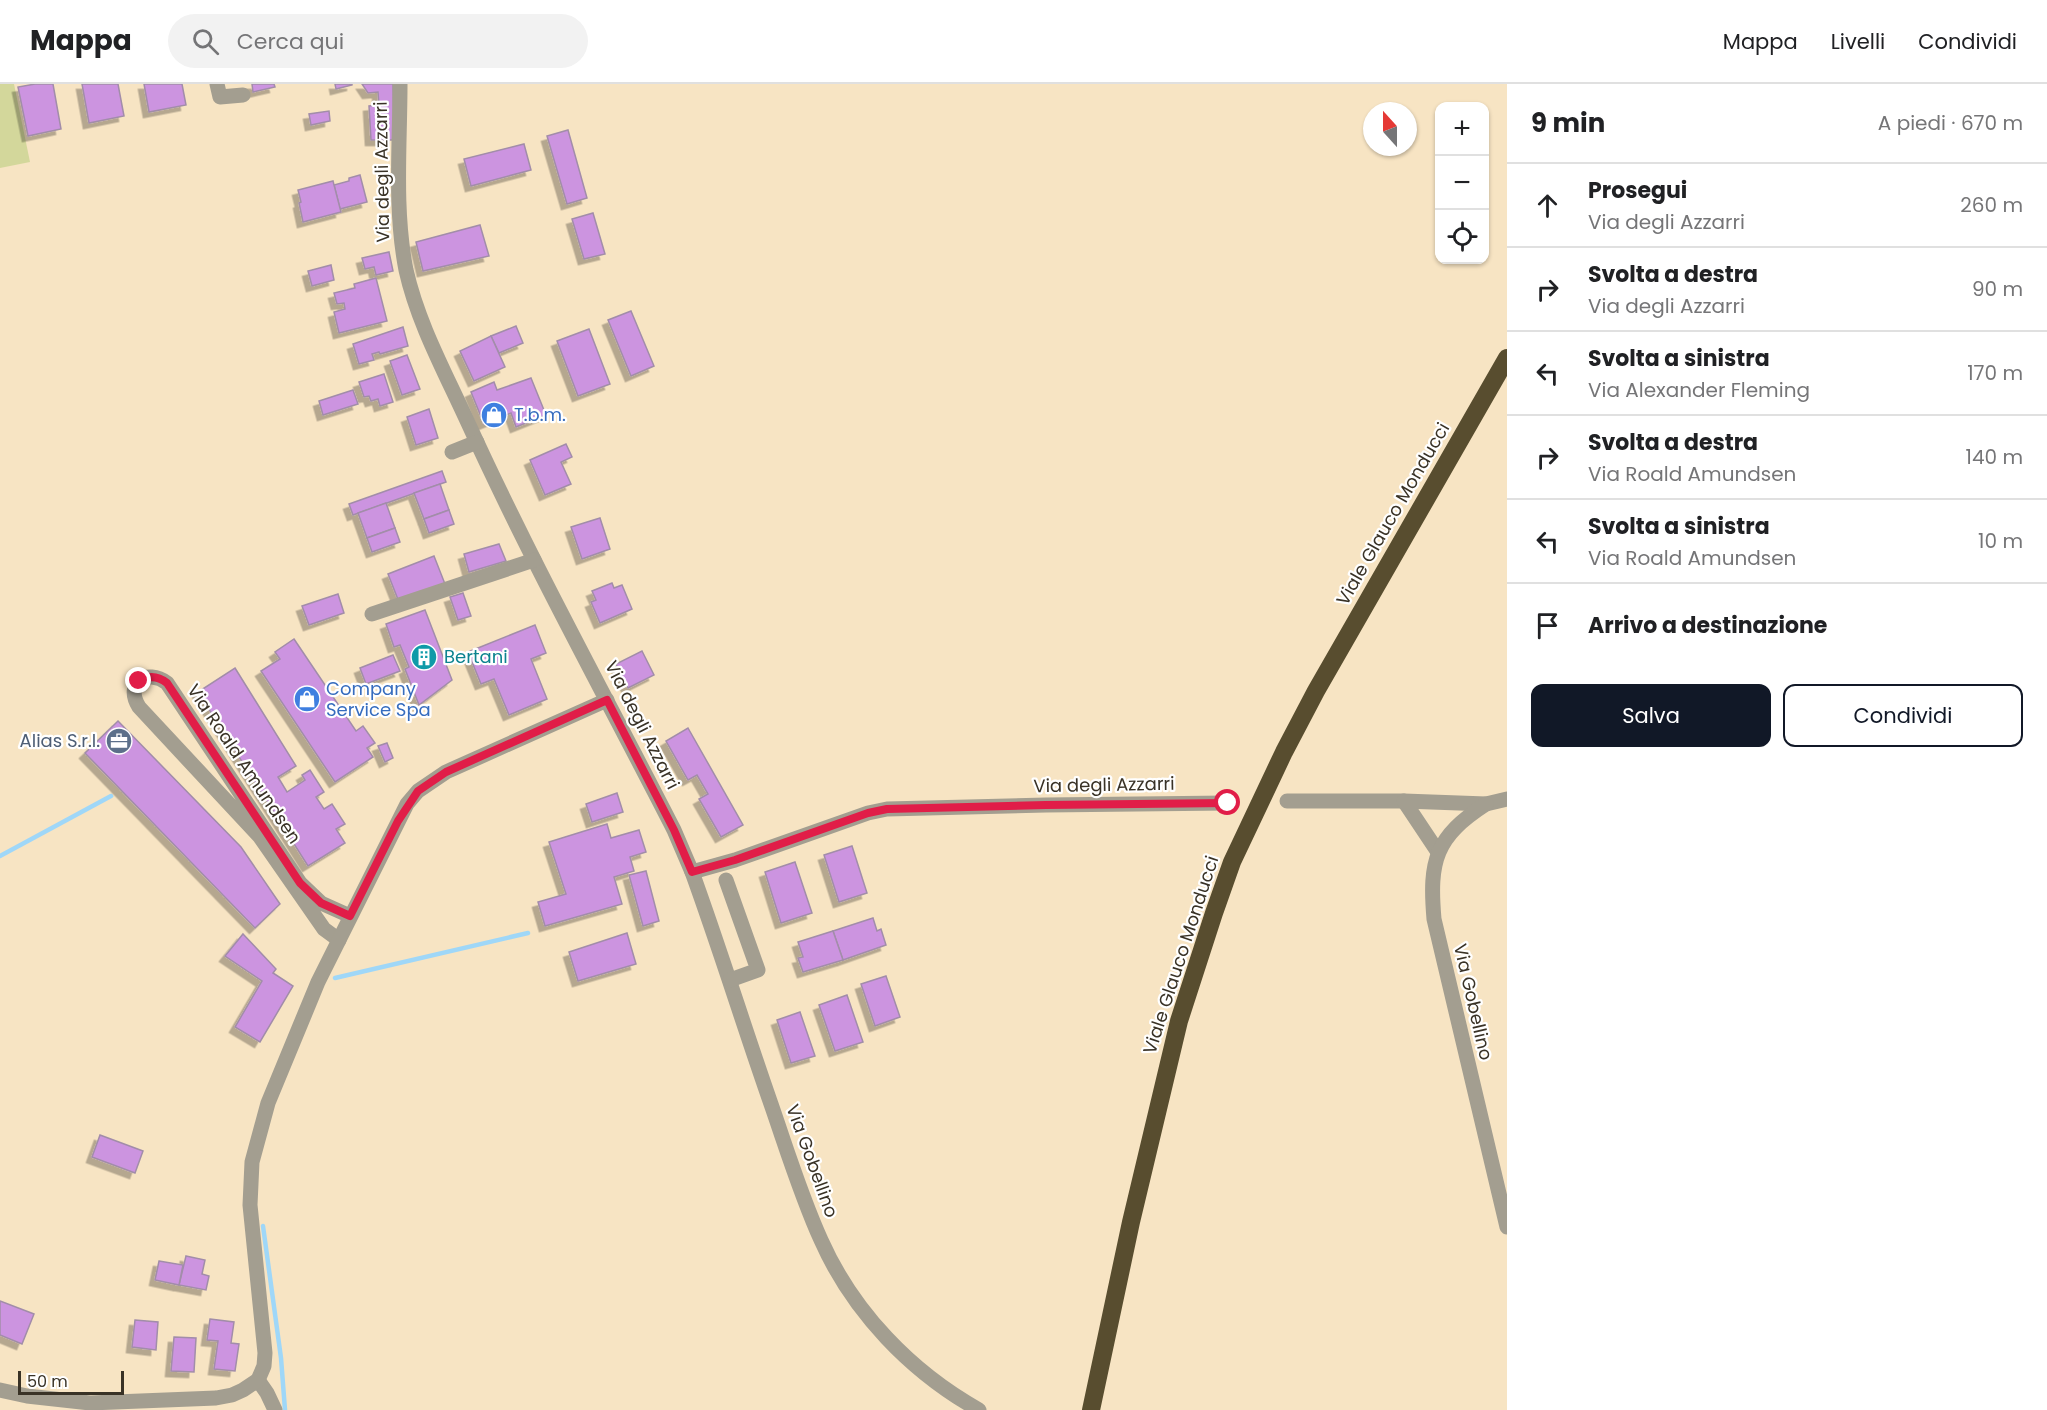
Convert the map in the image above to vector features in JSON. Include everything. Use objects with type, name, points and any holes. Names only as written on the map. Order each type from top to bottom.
[{"type":"highway","name":"Viale Glauco Monducci","points":[[1091,1410],[1131,1222],[1179,1021],[1232,862],[1269,782],[1317,691],[1507,358]]},
{"type":"street","points":[[217,84],[220,97],[243,95]]},
{"type":"street","name":"Via degli Azzarri","points":[[400,84],[399,198],[403,254],[418,311],[477,442],[534,560],[674,830],[692,872],[735,860],[868,813],[887,809],[1228,803]]},
{"type":"street","points":[[452,452],[477,442]]},
{"type":"street","points":[[372,614],[534,560]]},
{"type":"street","name":"Via Roald Amundsen","points":[[339,940],[324,929],[260,837],[138,707],[133,699],[133,693],[134,686],[139,681],[152,677],[161,678],[167,683],[300,883],[321,903],[350,916]]},
{"type":"street","points":[[0,1390],[27,1396],[90,1403],[198,1399],[232,1395],[258,1380],[264,1366],[265,1353],[250,1213],[252,1162],[268,1103],[297,1028],[398,821],[418,791],[446,772],[607,700]]},
{"type":"street","points":[[1287,801],[1486,804],[1507,799]]},
{"type":"street","points":[[1404,801],[1438,852]]},
{"type":"street","name":"Via Gobellino","points":[[1486,804],[1458,824],[1438,852],[1431,886],[1434,920],[1507,1227]]},
{"type":"street","name":"Via Gobellino","points":[[692,872],[807,1208],[821,1242],[840,1277],[867,1315],[896,1348],[929,1377],[979,1410]]},
{"type":"street","points":[[726,880],[758,970],[730,980]]},
{"type":"street","points":[[258,1380],[275,1410]]},
{"type":"green space","points":[[0,84],[14,84],[30,162],[0,168]]},
{"type":"building","points":[[53,84],[61,129],[28,136],[18,87]]},
{"type":"building","points":[[82,84],[118,84],[124,116],[89,123]]},
{"type":"building","points":[[144,84],[182,84],[186,105],[149,112]]},
{"type":"building","points":[[252,84],[274,84],[275,87],[253,92]]},
{"type":"building","points":[[335,84],[352,84],[352,85],[336,89]]},
{"type":"building","points":[[362,84],[393,84],[394,140],[371,140],[369,106],[379,105],[378,92],[368,93]]},
{"type":"building","points":[[329,111],[330,121],[311,125],[309,114]]},
{"type":"building","points":[[568,130],[587,198],[567,204],[547,136]]},
{"type":"building","points":[[524,144],[531,170],[471,186],[464,159]]},
{"type":"building","points":[[360,175],[367,202],[340,209],[334,185]]},
{"type":"building","points":[[333,181],[341,212],[303,222],[298,190]]},
{"type":"building","points":[[593,213],[605,254],[584,259],[572,219]]},
{"type":"building","points":[[480,225],[489,256],[423,271],[416,242]]},
{"type":"building","points":[[389,252],[393,271],[376,275],[374,267],[365,269],[362,258]]},
{"type":"building","points":[[331,265],[334,280],[312,286],[308,271]]},
{"type":"building","points":[[376,278],[387,321],[339,333],[334,312],[345,309],[344,303],[337,304],[334,293],[355,288],[354,284]]},
{"type":"building","points":[[631,311],[654,366],[631,376],[608,320]]},
{"type":"building","points":[[516,326],[523,343],[499,353],[491,336]]},
{"type":"building","points":[[403,327],[408,346],[372,354],[374,360],[359,364],[353,344]]},
{"type":"building","points":[[589,329],[610,384],[578,396],[557,341]]},
{"type":"building","points":[[491,336],[505,367],[474,381],[460,351]]},
{"type":"building","points":[[407,355],[420,389],[402,395],[390,361]]},
{"type":"building","points":[[384,374],[393,402],[380,406],[378,399],[371,401],[369,396],[364,397],[359,382]]},
{"type":"building","points":[[531,378],[546,415],[516,427],[511,413],[484,424],[471,392],[494,382],[497,390]]},
{"type":"building","points":[[353,390],[358,404],[323,415],[319,401]]},
{"type":"building","points":[[429,409],[438,438],[416,445],[407,417]]},
{"type":"building","points":[[566,444],[572,457],[561,462],[571,484],[545,495],[530,460]]},
{"type":"building","points":[[442,471],[446,482],[353,515],[349,504]]},
{"type":"building","points":[[440,484],[449,510],[424,519],[414,493]]},
{"type":"building","points":[[386,503],[395,528],[367,538],[358,513]]},
{"type":"building","points":[[449,510],[454,524],[429,533],[424,519]]},
{"type":"building","points":[[600,518],[610,549],[582,559],[571,527]]},
{"type":"building","points":[[395,528],[400,542],[372,552],[367,538]]},
{"type":"building","points":[[499,544],[506,561],[469,572],[464,554]]},
{"type":"building","points":[[434,556],[445,584],[399,602],[388,574]]},
{"type":"building","points":[[612,583],[614,588],[622,585],[632,609],[600,623],[591,602],[596,600],[592,591]]},
{"type":"building","points":[[463,593],[471,616],[458,620],[450,597]]},
{"type":"building","points":[[338,594],[344,613],[309,625],[302,606]]},
{"type":"building","name":"Bertani","points":[[425,610],[452,680],[419,705],[405,669],[409,667],[400,645],[394,647],[386,624]]},
{"type":"building","points":[[535,625],[546,653],[531,659],[547,699],[509,715],[494,679],[481,684],[468,652]]},
{"type":"building","name":"Company Service Spa","points":[[294,639],[356,731],[363,726],[375,743],[367,748],[373,757],[335,782],[261,671],[280,659],[275,652]]},
{"type":"building","points":[[642,651],[654,675],[628,688],[616,664]]},
{"type":"building","points":[[393,655],[400,671],[366,684],[360,668]]},
{"type":"building","points":[[235,668],[296,766],[278,777],[287,792],[305,780],[302,775],[310,770],[324,792],[316,797],[324,809],[332,804],[345,824],[336,829],[345,843],[308,866],[198,692]]},
{"type":"building","points":[[118,721],[241,847],[280,904],[255,928],[85,753]]},
{"type":"building","points":[[688,728],[743,825],[721,837],[699,799],[708,794],[697,775],[688,780],[666,741]]},
{"type":"building","points":[[387,743],[393,758],[385,762],[378,746]]},
{"type":"building","points":[[617,793],[623,812],[592,822],[586,804]]},
{"type":"building","points":[[607,824],[611,838],[639,830],[646,852],[630,857],[634,871],[614,877],[622,904],[545,926],[538,902],[566,894],[549,842]]},
{"type":"building","points":[[852,846],[867,893],[839,902],[824,855]]},
{"type":"building","points":[[795,862],[812,913],[781,923],[765,872]]},
{"type":"building","points":[[646,871],[659,921],[643,926],[629,875]]},
{"type":"building","points":[[873,918],[877,931],[881,929],[886,945],[843,960],[833,931]]},
{"type":"building","points":[[833,931],[843,960],[803,972],[798,958],[803,957],[798,942]]},
{"type":"building","points":[[627,933],[636,964],[578,981],[569,952]]},
{"type":"building","points":[[243,934],[276,969],[273,973],[293,986],[260,1042],[235,1027],[262,981],[225,956]]},
{"type":"building","points":[[886,976],[900,1017],[875,1026],[861,984]]},
{"type":"building","points":[[847,995],[863,1042],[835,1051],[819,1005]]},
{"type":"building","points":[[800,1012],[815,1056],[791,1063],[777,1020]]},
{"type":"building","points":[[100,1135],[143,1151],[135,1173],[92,1157]]},
{"type":"building","points":[[186,1256],[205,1260],[202,1274],[209,1276],[206,1290],[179,1285]]},
{"type":"building","points":[[159,1261],[183,1265],[179,1285],[155,1280]]},
{"type":"building","points":[[0,1301],[34,1314],[22,1344],[0,1335]]},
{"type":"building","points":[[210,1319],[234,1322],[231,1343],[239,1344],[235,1371],[214,1369],[218,1341],[207,1340]]},
{"type":"building","points":[[135,1320],[158,1322],[156,1350],[132,1347]]},
{"type":"building","points":[[174,1337],[196,1338],[194,1372],[171,1371]]},
{"type":"waterway","points":[[0,856],[111,796]]},
{"type":"waterway","points":[[335,978],[528,933]]},
{"type":"waterway","points":[[263,1226],[281,1358],[285,1410]]},
{"type":"place","name":"T.b.m.","points":[[494,415]]},
{"type":"place","name":"Bertani","points":[[424,657]]},
{"type":"place","name":"Company Service Spa","points":[[307,699]]},
{"type":"place","name":"Alias S.r.l.","points":[[119,741]]},
{"type":"route","points":[[139,681],[152,677],[161,678],[167,683],[300,883],[321,903],[350,916],[398,821],[418,791],[446,772],[607,700],[674,830],[692,872],[735,860],[868,813],[887,809],[1228,803]]}]
